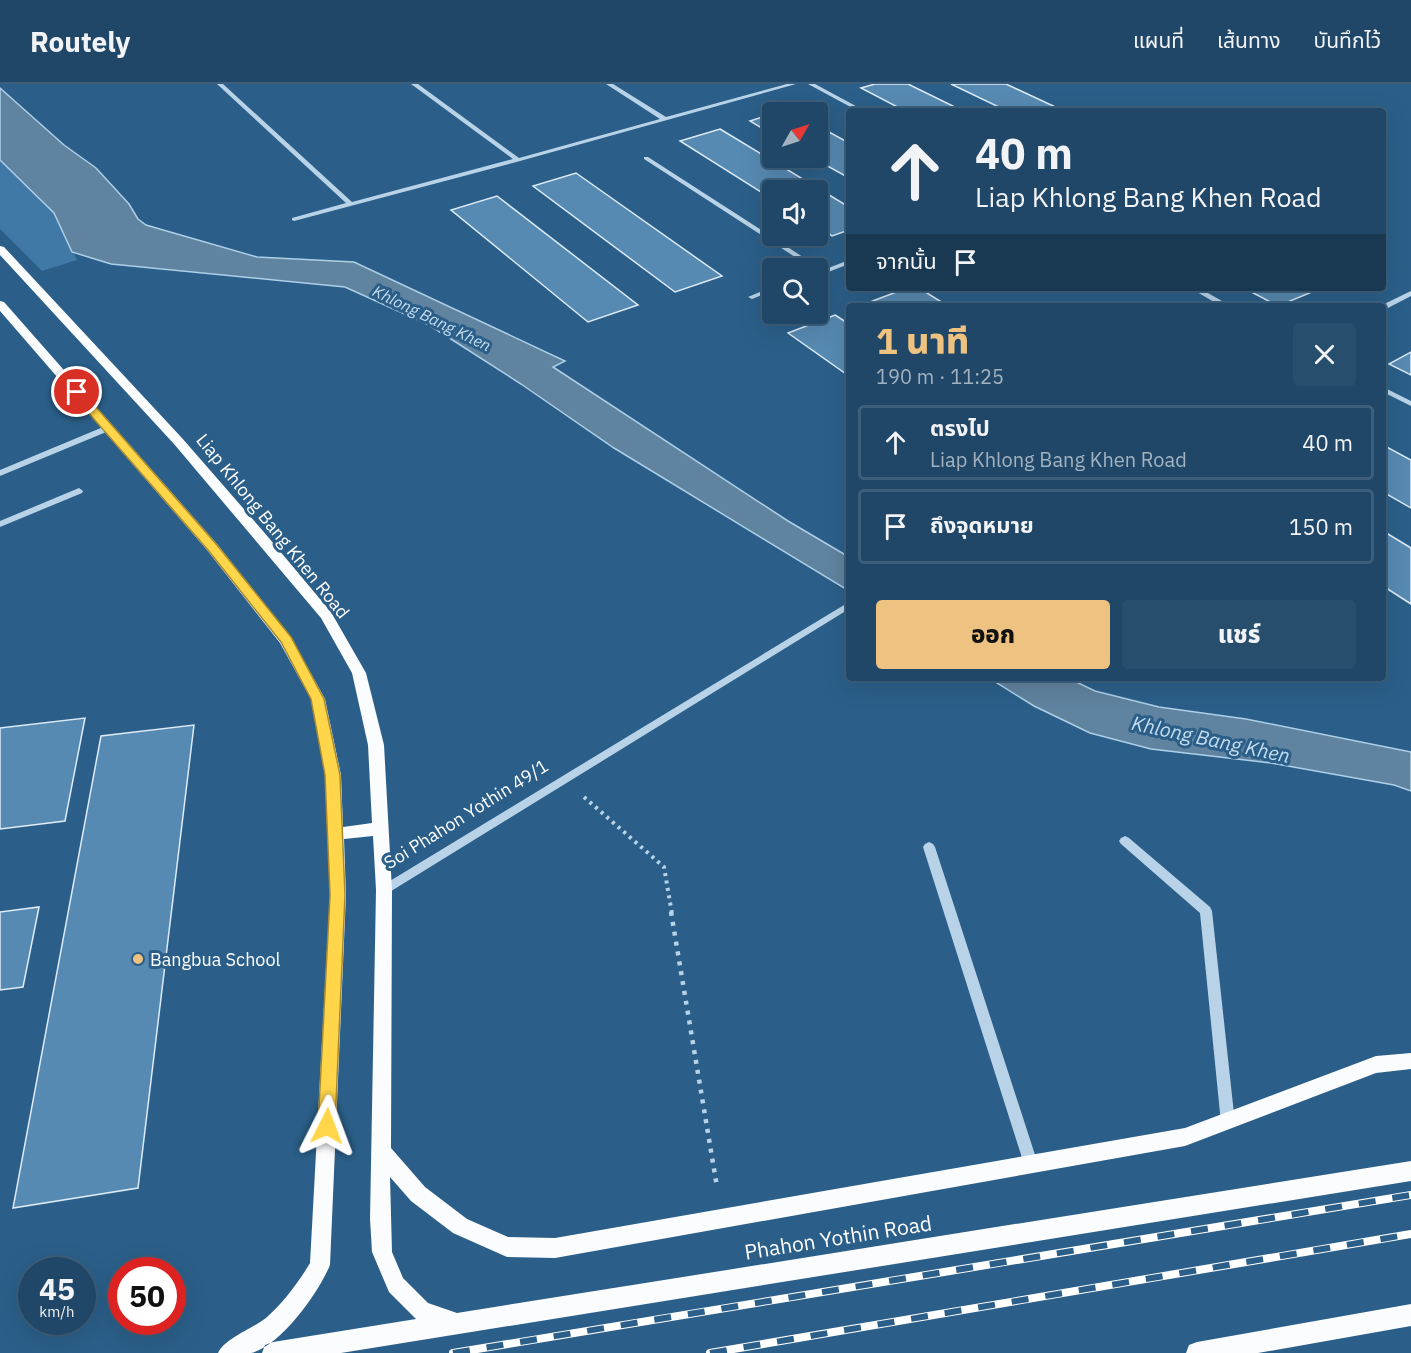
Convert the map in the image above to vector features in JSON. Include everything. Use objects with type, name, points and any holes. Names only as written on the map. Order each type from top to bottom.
[{"type":"main road","name":"Liap Khlong Bang Khen Road","points":[[0,249],[178,441],[326,615],[358,673],[376,745],[384,890]]},
{"type":"main road","points":[[0,304],[212,548],[286,640],[318,699],[333,775],[338,895],[320,1265],[303,1297],[274,1326],[229,1353]]},
{"type":"main road","points":[[335,834],[380,829]]},
{"type":"main road","name":"Soi Phahon Yothin 49/1","points":[[384,890],[380,1219],[382,1252],[396,1285],[422,1311],[455,1323]]},
{"type":"main road","points":[[381,1152],[418,1194],[460,1227],[507,1246],[555,1248],[1185,1137],[1228,1123],[1376,1065],[1411,1061]]},
{"type":"main road","name":"Phahon Yothin Road","points":[[273,1353],[1404,1172]]},
{"type":"main road","points":[[1197,1353],[1411,1315]]},
{"type":"street","points":[[220,84],[351,204]]},
{"type":"street","points":[[414,84],[518,160]]},
{"type":"street","points":[[609,84],[665,119]]},
{"type":"street","points":[[294,219],[793,84]]},
{"type":"street","points":[[811,84],[856,108]]},
{"type":"street","points":[[646,158],[798,258]]},
{"type":"street","points":[[828,268],[846,263]]},
{"type":"street","points":[[1200,291],[1222,303]]},
{"type":"street","points":[[752,297],[762,293]]},
{"type":"street","points":[[1386,306],[1411,293]]},
{"type":"street","points":[[1386,391],[1411,404]]},
{"type":"street","points":[[0,473],[108,428]]},
{"type":"street","points":[[0,524],[79,491]]},
{"type":"street","name":"Soi Phahon Yothin 49/1","points":[[384,890],[846,607]]},
{"type":"street","points":[[1125,841],[1206,911],[1228,1123]]},
{"type":"street","points":[[929,847],[1031,1164]]},
{"type":"path","points":[[562,779],[664,867],[722,1218]]},
{"type":"shaded area","points":[[0,160],[54,213],[77,260],[42,271],[0,229]]},
{"type":"water","name":"Khlong Bang Khen","points":[[0,88],[64,145],[96,168],[129,204],[138,219],[146,225],[257,257],[354,262],[565,361],[553,367],[788,521],[846,555],[846,589],[614,448],[521,384],[429,325],[345,287],[111,264],[72,252],[54,213],[0,160]]},
{"type":"water","name":"Khlong Bang Khen","points":[[994,681],[1074,681],[1095,691],[1159,707],[1246,719],[1411,752],[1411,791],[1394,785],[1271,763],[1151,749],[1090,733],[1034,706]]},
{"type":"building","points":[[875,84],[908,84],[957,108],[899,108],[861,88]]},
{"type":"building","points":[[951,84],[1006,84],[1058,108],[1001,108]]},
{"type":"building","points":[[762,117],[762,128],[750,121]]},
{"type":"building","points":[[720,129],[762,154],[762,168],[784,168],[804,180],[762,180],[762,193],[680,141]]},
{"type":"building","points":[[828,131],[846,141],[846,176],[828,166]]},
{"type":"building","points":[[576,173],[722,276],[675,292],[533,186]]},
{"type":"building","points":[[828,194],[846,205],[846,231],[832,236],[828,233]]},
{"type":"building","points":[[497,196],[638,305],[588,322],[451,210]]},
{"type":"building","points":[[899,291],[924,291],[943,303],[872,303],[870,302]]},
{"type":"building","points":[[1250,291],[1315,291],[1285,303],[1272,303]]},
{"type":"building","points":[[835,315],[846,322],[846,374],[788,333],[812,324],[828,324],[828,318]]},
{"type":"building","points":[[1411,352],[1411,375],[1389,364]]},
{"type":"building","points":[[1386,447],[1411,460],[1411,508],[1386,494]]},
{"type":"building","points":[[1386,533],[1411,548],[1411,604],[1386,588]]},
{"type":"building","points":[[85,718],[65,821],[0,829],[0,728]]},
{"type":"building","points":[[194,725],[138,1188],[13,1208],[101,736]]},
{"type":"building","points":[[39,907],[23,987],[0,990],[0,912]]},
{"type":"railway","points":[[453,1353],[1411,1195]]},
{"type":"railway","points":[[710,1353],[1411,1234]]},
{"type":"place","name":"Bangbua School","points":[[138,959]]},
{"type":"route","points":[[77,392],[212,548],[286,640],[318,699],[333,775],[338,895],[327,1126]]}]
